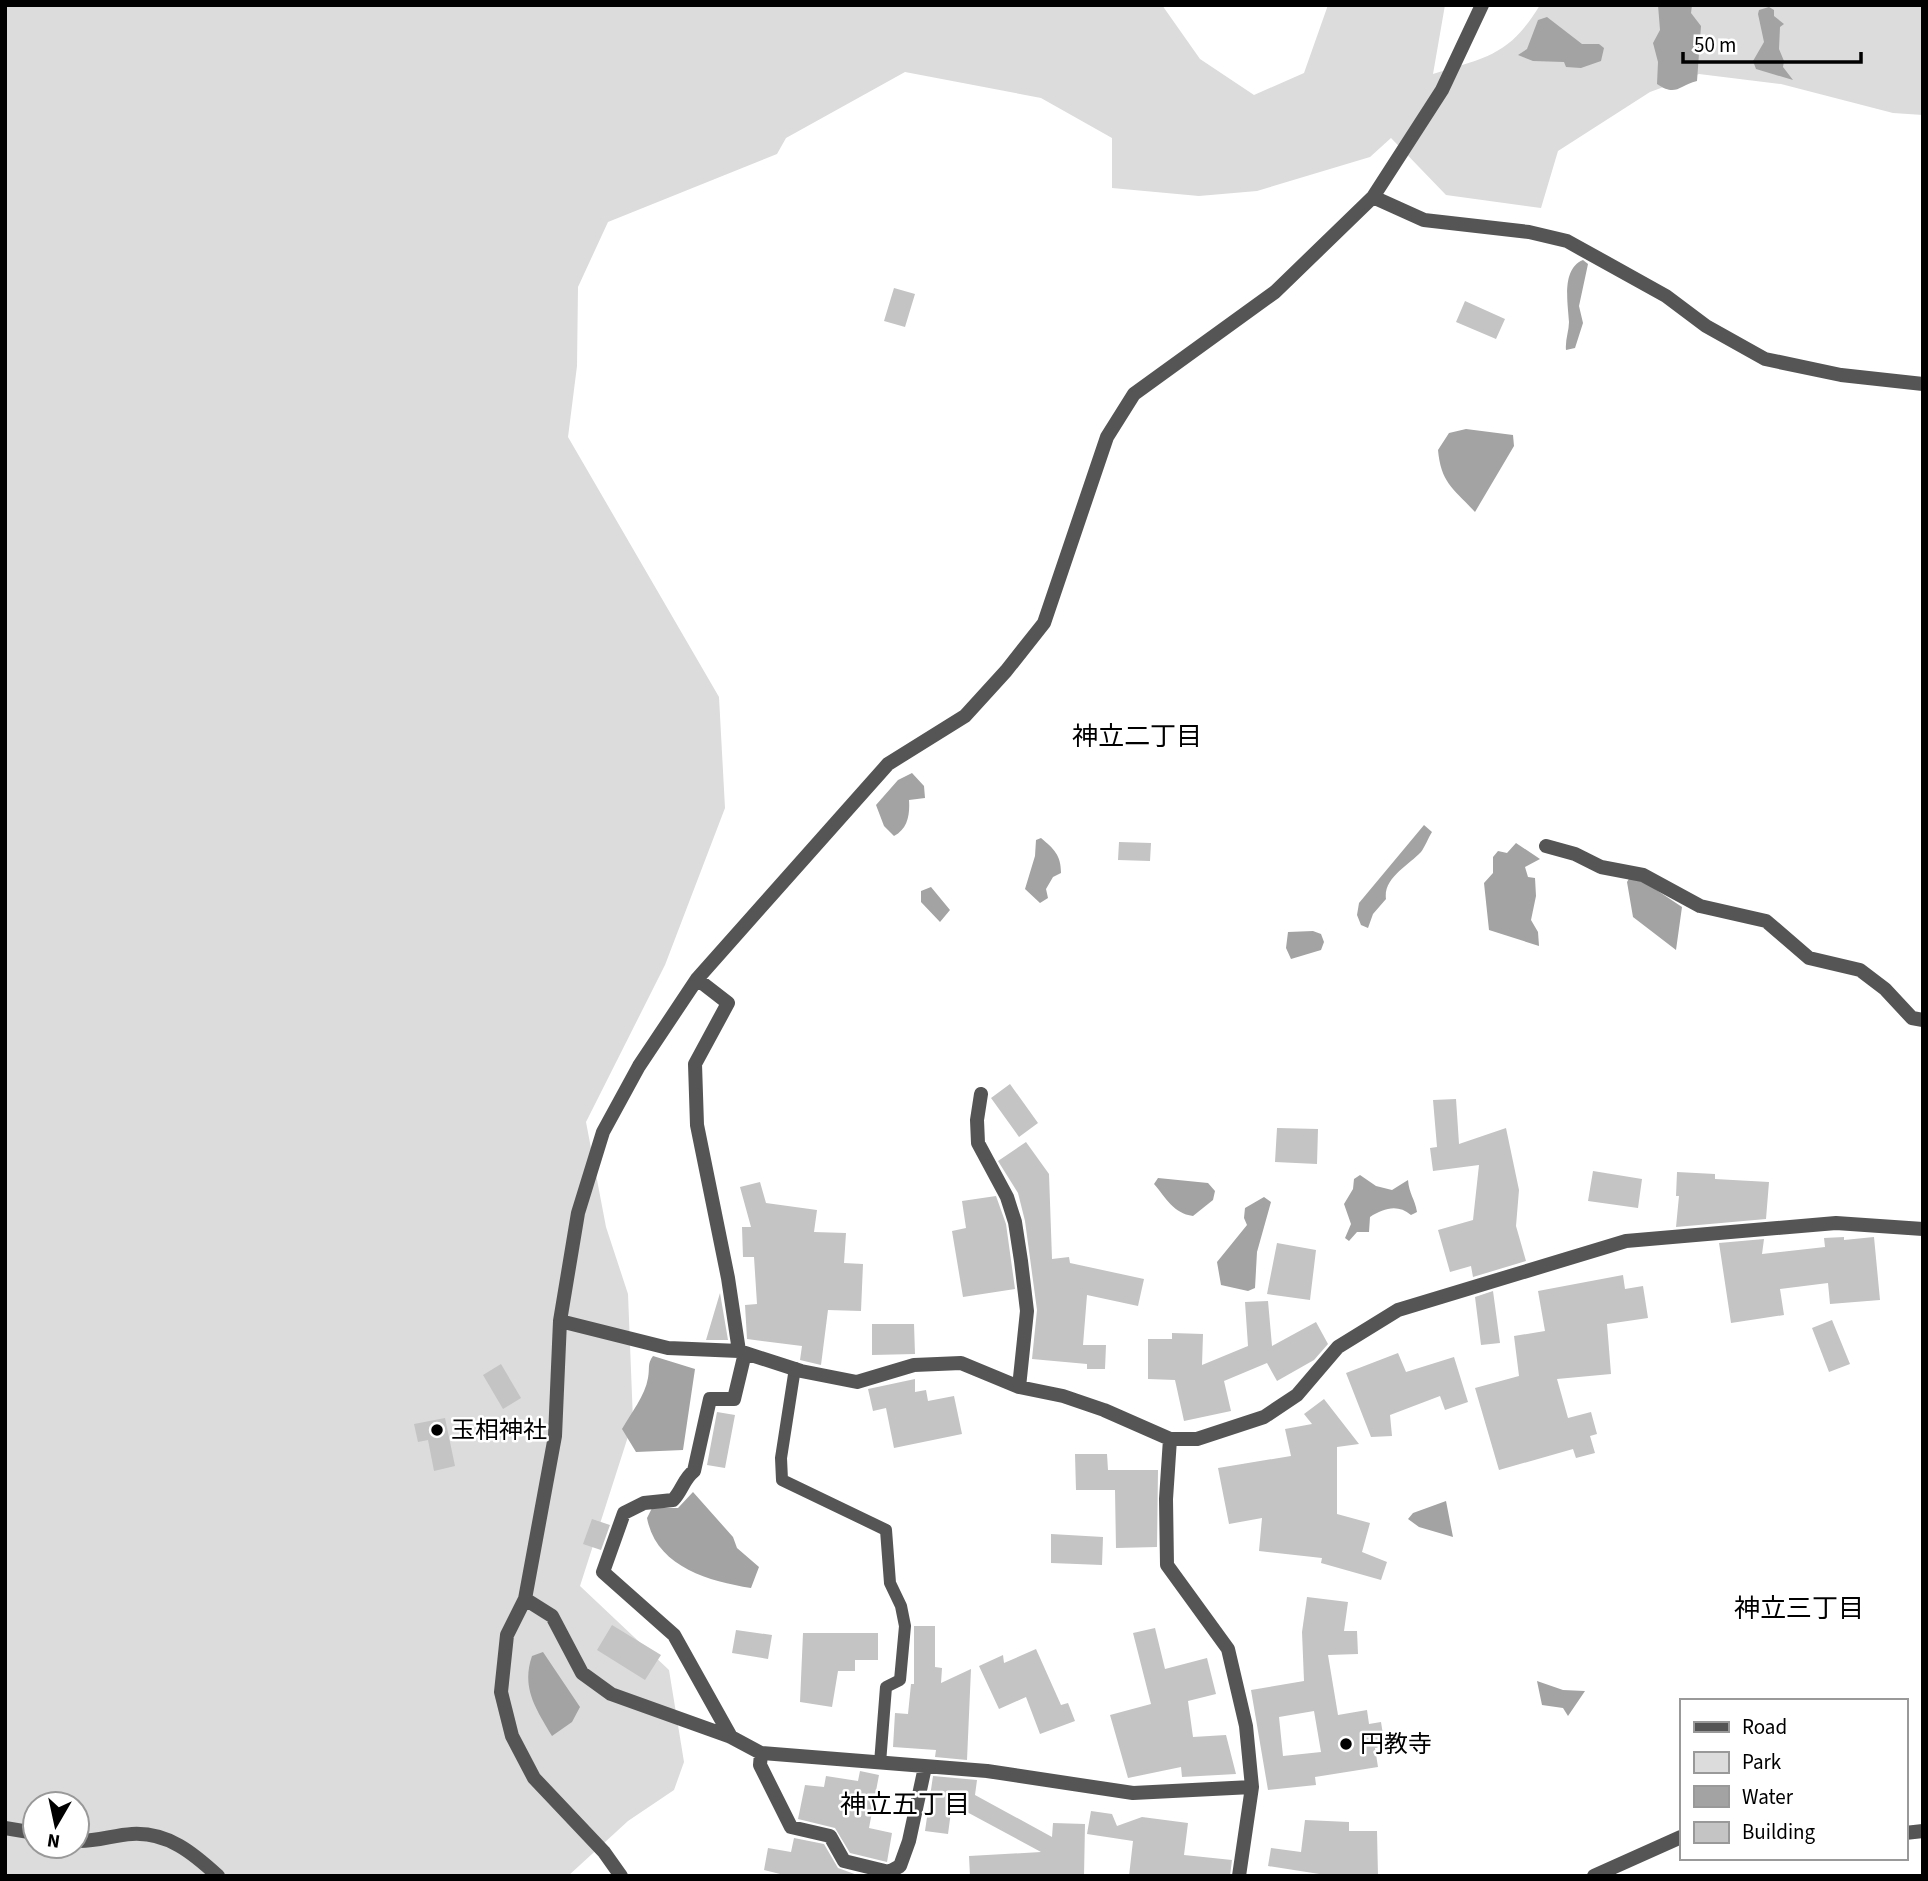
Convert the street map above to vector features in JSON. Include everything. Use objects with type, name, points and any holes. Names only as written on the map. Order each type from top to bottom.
[{"type":"street","points":[[621,1876],[604,1852],[534,1778],[512,1736],[501,1692],[507,1635],[525,1599],[555,1436],[561,1321],[578,1213],[603,1132],[639,1066],[697,979],[888,764],[965,716],[1006,671],[1044,623],[1107,437],[1134,394],[1275,292],[1373,197],[1441,90],[1482,5]]},
{"type":"street","points":[[1373,197],[1424,220],[1529,232],[1567,241],[1666,296],[1706,326],[1765,359],[1841,375],[1923,384]]},
{"type":"street","points":[[1546,846],[1575,854],[1601,867],[1643,875],[1700,906],[1766,921],[1809,958],[1860,970],[1885,989],[1912,1017],[1923,1020]]},
{"type":"street","points":[[697,979],[729,1003],[695,1064],[695,1076],[697,1125],[742,1352],[734,1399],[710,1399],[694,1471],[687,1476],[684,1489],[673,1500],[644,1503],[624,1513],[603,1572],[674,1635],[731,1737]]},
{"type":"street","points":[[981,1094],[977,1120],[978,1143],[1007,1197],[1016,1222],[1027,1311],[1019,1387]]},
{"type":"street","points":[[561,1321],[667,1348],[742,1352],[795,1368],[857,1382],[914,1365],[961,1363],[1019,1387],[1063,1396],[1104,1410],[1171,1440],[1197,1439],[1265,1417],[1297,1395],[1338,1347],[1398,1310],[1626,1241],[1836,1223],[1923,1229]]},
{"type":"street","points":[[1171,1440],[1167,1565],[1228,1649],[1246,1726],[1252,1787],[1239,1876]]},
{"type":"street","points":[[525,1599],[552,1616],[582,1672],[611,1693],[731,1737],[761,1753],[987,1772],[1133,1793],[1252,1787]]},
{"type":"street","points":[[761,1753],[760,1765],[791,1827],[830,1836],[844,1861],[889,1872],[900,1866],[905,1853],[925,1767]]},
{"type":"street","points":[[91,1839],[134,1834],[171,1839],[196,1855],[218,1876]]},
{"type":"street","points":[[1594,1876],[1680,1837]]},
{"type":"lane","points":[[795,1368],[781,1458],[782,1480],[886,1530],[890,1583],[901,1606],[905,1626],[900,1680],[886,1687],[880,1763]]},
{"type":"green space","points":[[5,5],[1162,5],[1200,59],[1254,95],[1304,73],[1328,5],[1445,5],[1433,74],[1482,58],[1506,45],[1518,35],[1540,5],[1923,5],[1923,115],[1893,113],[1781,84],[1699,74],[1650,92],[1558,151],[1541,208],[1446,195],[1391,138],[1370,157],[1257,191],[1199,196],[1112,188],[1112,138],[1041,98],[905,72],[786,138],[777,154],[608,222],[578,287],[577,366],[568,437],[719,697],[725,808],[665,965],[586,1122],[606,1227],[628,1294],[633,1421],[580,1586],[669,1670],[684,1762],[674,1790],[628,1821],[568,1876],[5,1876]]},
{"type":"water","points":[[1658,5],[1692,5],[1691,13],[1701,26],[1697,81],[1673,90],[1657,84],[1658,62],[1653,43],[1660,30]]},
{"type":"water","points":[[1769,7],[1774,10],[1774,16],[1784,24],[1780,27],[1779,49],[1784,61],[1783,67],[1793,80],[1756,69],[1753,61],[1764,42],[1759,10]]},
{"type":"water","points":[[1547,17],[1582,44],[1599,44],[1604,48],[1601,61],[1581,68],[1566,67],[1564,62],[1533,61],[1518,55],[1527,49],[1538,20]]},
{"type":"water","points":[[1583,260],[1588,264],[1579,306],[1583,323],[1575,348],[1566,350],[1569,322],[1567,287],[1571,271]]},
{"type":"water","points":[[1466,429],[1513,435],[1514,446],[1475,512],[1445,478],[1438,450],[1449,433]]},
{"type":"water","points":[[912,773],[924,786],[925,798],[909,800],[907,821],[894,836],[884,826],[876,805],[898,780]]},
{"type":"water","points":[[1424,825],[1432,832],[1422,850],[1393,878],[1386,891],[1386,899],[1373,914],[1368,928],[1361,925],[1357,915],[1359,903]]},
{"type":"water","points":[[1041,838],[1056,853],[1061,873],[1053,877],[1046,889],[1048,898],[1040,903],[1025,889],[1035,856],[1036,840]]},
{"type":"water","points":[[1516,843],[1540,859],[1525,867],[1528,877],[1535,878],[1536,896],[1531,920],[1538,932],[1539,946],[1489,930],[1484,883],[1493,873],[1493,857],[1498,851],[1507,853]]},
{"type":"water","points":[[1630,877],[1640,879],[1682,907],[1676,950],[1633,917],[1627,882]]},
{"type":"water","points":[[931,887],[950,910],[940,922],[921,902],[921,891]]},
{"type":"water","points":[[1313,931],[1321,934],[1324,942],[1321,950],[1291,959],[1286,948],[1288,932]]},
{"type":"water","points":[[1360,1175],[1376,1186],[1392,1190],[1408,1180],[1417,1212],[1411,1215],[1396,1208],[1380,1211],[1370,1217],[1369,1232],[1357,1232],[1349,1241],[1345,1238],[1351,1224],[1344,1204],[1353,1189],[1354,1179]]},
{"type":"water","points":[[1158,1178],[1208,1183],[1215,1191],[1213,1200],[1193,1216],[1180,1212],[1154,1184]]},
{"type":"water","points":[[1264,1197],[1271,1202],[1257,1252],[1255,1288],[1248,1291],[1221,1285],[1217,1262],[1247,1225],[1244,1218],[1245,1208]]},
{"type":"water","points":[[653,1356],[695,1369],[683,1450],[636,1452],[622,1429],[644,1391]]},
{"type":"water","points":[[693,1492],[733,1537],[737,1548],[759,1567],[751,1588],[717,1581],[686,1568],[672,1559],[652,1535],[647,1518],[652,1508],[678,1508]]},
{"type":"water","points":[[1446,1501],[1453,1537],[1419,1527],[1408,1519],[1413,1513]]},
{"type":"water","points":[[543,1652],[580,1707],[572,1722],[552,1736],[529,1688],[532,1656]]},
{"type":"water","points":[[1537,1681],[1563,1690],[1585,1691],[1568,1716],[1563,1708],[1542,1705]]},
{"type":"building","points":[[894,288],[915,294],[905,327],[884,321]]},
{"type":"building","points":[[1465,301],[1505,319],[1496,339],[1456,322]]},
{"type":"building","points":[[1119,842],[1151,843],[1150,861],[1118,860]]},
{"type":"building","points":[[1010,1084],[1038,1123],[1019,1137],[991,1098]]},
{"type":"building","points":[[1456,1099],[1459,1144],[1506,1128],[1519,1190],[1516,1226],[1526,1261],[1473,1277],[1471,1266],[1450,1272],[1438,1230],[1473,1220],[1479,1165],[1433,1171],[1430,1148],[1437,1147],[1433,1100]]},
{"type":"building","points":[[1277,1128],[1318,1129],[1317,1164],[1275,1162]]},
{"type":"building","points":[[1026,1142],[1049,1174],[1052,1259],[1069,1257],[1070,1263],[1144,1279],[1138,1306],[1087,1295],[1083,1345],[1106,1345],[1105,1369],[1087,1369],[1087,1364],[1032,1359],[1037,1310],[1025,1221],[1018,1193],[998,1161]]},
{"type":"building","points":[[1593,1171],[1642,1179],[1638,1208],[1588,1201]]},
{"type":"building","points":[[1677,1172],[1715,1174],[1715,1179],[1769,1182],[1766,1219],[1676,1227],[1679,1196],[1676,1196]]},
{"type":"building","points":[[760,1182],[766,1203],[817,1210],[814,1232],[846,1233],[844,1263],[863,1264],[861,1311],[828,1310],[821,1365],[800,1360],[802,1346],[747,1339],[745,1305],[757,1304],[754,1257],[743,1257],[742,1227],[751,1227],[740,1187]]},
{"type":"building","points":[[996,1196],[1006,1224],[1015,1289],[963,1297],[952,1231],[966,1228],[962,1201]]},
{"type":"building","points":[[1844,1237],[1844,1240],[1874,1237],[1880,1300],[1830,1304],[1828,1283],[1780,1289],[1784,1315],[1731,1323],[1719,1243],[1764,1239],[1762,1254],[1825,1247],[1824,1238]]},
{"type":"building","points":[[1277,1243],[1316,1250],[1310,1300],[1267,1294]]},
{"type":"building","points":[[1623,1275],[1625,1289],[1643,1286],[1648,1318],[1607,1324],[1611,1374],[1557,1379],[1568,1418],[1591,1412],[1597,1434],[1590,1436],[1595,1453],[1576,1458],[1573,1449],[1499,1470],[1475,1388],[1519,1376],[1514,1336],[1545,1331],[1538,1291]]},
{"type":"building","points":[[1493,1291],[1500,1343],[1481,1345],[1475,1297]]},
{"type":"building","points":[[720,1293],[728,1340],[706,1340]]},
{"type":"building","points":[[1268,1301],[1272,1346],[1316,1322],[1328,1344],[1314,1360],[1277,1381],[1267,1363],[1224,1381],[1231,1411],[1184,1421],[1175,1380],[1148,1379],[1148,1339],[1172,1339],[1172,1333],[1203,1334],[1202,1365],[1248,1346],[1245,1302]]},
{"type":"building","points":[[1832,1320],[1850,1364],[1829,1372],[1812,1328]]},
{"type":"building","points":[[872,1324],[914,1324],[915,1354],[872,1355]]},
{"type":"building","points":[[1398,1353],[1406,1372],[1454,1357],[1468,1402],[1445,1410],[1440,1396],[1390,1415],[1392,1436],[1371,1437],[1346,1373]]},
{"type":"building","points":[[501,1364],[521,1398],[503,1409],[483,1375]]},
{"type":"building","points":[[915,1379],[915,1392],[926,1390],[928,1401],[954,1396],[962,1434],[894,1448],[886,1408],[873,1411],[868,1389]]},
{"type":"building","points":[[1324,1399],[1359,1444],[1337,1447],[1337,1514],[1370,1523],[1362,1552],[1387,1562],[1381,1580],[1321,1563],[1322,1558],[1259,1551],[1262,1518],[1229,1524],[1218,1468],[1291,1456],[1285,1429],[1312,1424],[1304,1414]]},
{"type":"building","points":[[717,1412],[735,1415],[725,1468],[707,1465]]},
{"type":"building","points":[[445,1418],[455,1466],[434,1471],[428,1440],[418,1442],[414,1424]]},
{"type":"building","points":[[1075,1454],[1107,1454],[1108,1470],[1158,1470],[1157,1547],[1116,1548],[1115,1490],[1076,1490]]},
{"type":"building","points":[[592,1519],[610,1525],[601,1550],[583,1544]]},
{"type":"building","points":[[1051,1534],[1103,1537],[1102,1565],[1051,1563]]},
{"type":"building","points":[[1307,1597],[1348,1602],[1344,1631],[1357,1631],[1358,1654],[1328,1655],[1338,1715],[1367,1710],[1369,1724],[1381,1722],[1385,1747],[1375,1748],[1378,1767],[1315,1777],[1316,1785],[1268,1790],[1251,1690],[1304,1681],[1302,1632]],"holes":[[[1314,1711],[1321,1752],[1283,1756],[1279,1717]]]},
{"type":"building","points":[[612,1625],[661,1655],[645,1680],[597,1650]]},
{"type":"building","points":[[914,1626],[935,1626],[935,1667],[942,1668],[941,1683],[971,1669],[967,1760],[935,1757],[936,1750],[893,1747],[895,1713],[908,1714],[911,1684],[914,1684]]},
{"type":"building","points":[[1155,1628],[1165,1669],[1207,1658],[1216,1694],[1188,1701],[1193,1737],[1226,1735],[1236,1774],[1182,1777],[1181,1767],[1128,1778],[1110,1715],[1151,1704],[1133,1633]]},
{"type":"building","points":[[736,1630],[772,1635],[768,1659],[732,1653]]},
{"type":"building","points":[[803,1633],[878,1633],[878,1660],[855,1660],[855,1671],[838,1671],[832,1707],[800,1702]]},
{"type":"building","points":[[1036,1649],[1061,1705],[1068,1703],[1075,1721],[1040,1734],[1026,1697],[999,1709],[979,1666],[1003,1655],[1004,1663]]},
{"type":"building","points":[[860,1771],[879,1775],[869,1828],[892,1833],[887,1862],[850,1853],[835,1828],[798,1819],[805,1785],[824,1787],[826,1776],[858,1781]]},
{"type":"building","points":[[933,1776],[977,1780],[975,1795],[1052,1837],[1053,1823],[1085,1824],[1084,1876],[970,1876],[969,1856],[1041,1852],[952,1804],[948,1834],[925,1831]]},
{"type":"building","points":[[1091,1811],[1112,1814],[1117,1826],[1142,1817],[1188,1823],[1184,1855],[1232,1860],[1230,1876],[1129,1876],[1133,1841],[1087,1834]]},
{"type":"building","points":[[1305,1820],[1349,1822],[1349,1831],[1377,1831],[1378,1876],[1332,1876],[1268,1866],[1271,1848],[1301,1852]]},
{"type":"building","points":[[794,1838],[824,1844],[838,1868],[860,1876],[788,1876],[764,1870],[768,1848],[791,1852]]},
{"type":"place","name":"玉相神社","points":[[437,1430]]},
{"type":"place","name":"円教寺","points":[[1346,1744]]},
{"type":"district","name":"神立二丁目","points":[[1137,736]]},
{"type":"district","name":"神立三丁目","points":[[1799,1608]]},
{"type":"district","name":"神立五丁目","points":[[905,1804]]}]
